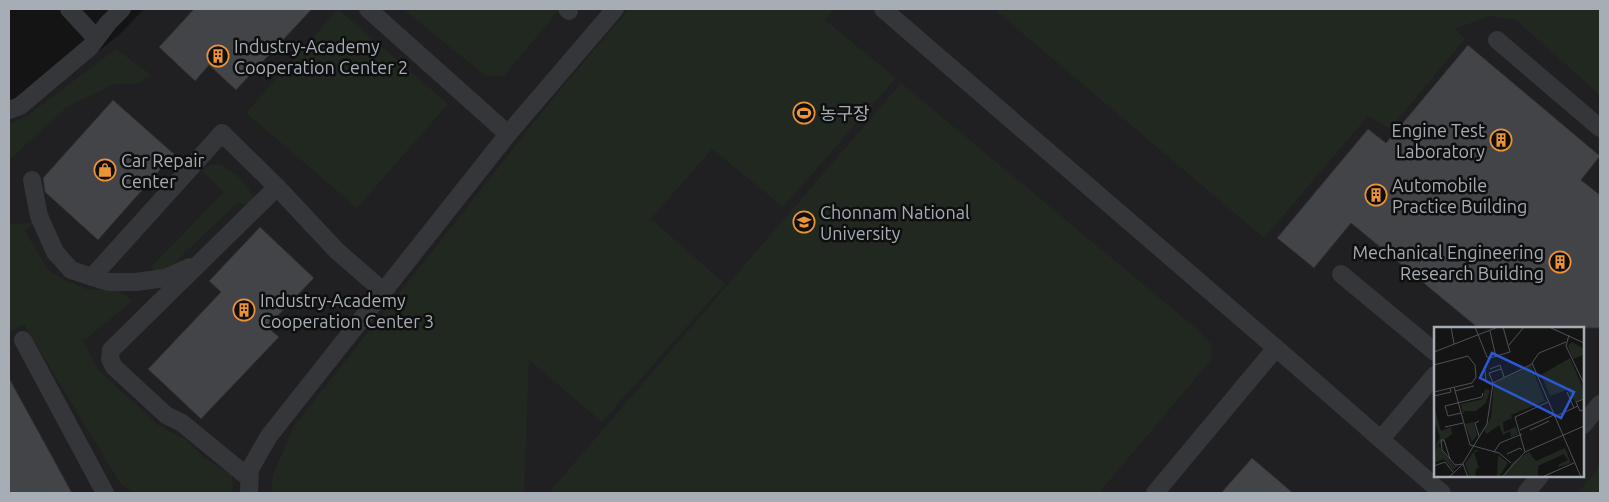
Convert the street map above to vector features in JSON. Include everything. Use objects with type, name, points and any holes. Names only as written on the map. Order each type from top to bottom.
[{"type":"lane","points":[[69,9],[96,38]]},
{"type":"lane","points":[[9,110],[20,106],[68,67],[90,47],[122,9]]},
{"type":"lane","points":[[249,486],[250,469],[269,436],[508,134],[615,9]]},
{"type":"lane","points":[[884,9],[1442,493]]},
{"type":"lane","points":[[372,10],[508,134]]},
{"type":"lane","points":[[1497,40],[1600,128]]},
{"type":"lane","points":[[92,277],[222,133],[277,187],[337,251],[383,291]]},
{"type":"lane","points":[[32,180],[39,216],[55,252],[71,270],[108,282],[136,282],[165,278],[200,263]]},
{"type":"lane","points":[[249,486],[182,424],[166,415],[114,367],[110,359],[111,350],[277,187]]},
{"type":"lane","points":[[1342,274],[1434,351]]},
{"type":"lane","points":[[23,340],[105,493]]},
{"type":"lane","points":[[1155,493],[1276,348]]},
{"type":"lane","points":[[1381,439],[1434,376]]},
{"type":"lane","points":[[1584,424],[1600,404]]},
{"type":"lane","points":[[1526,493],[1539,477]]},
{"type":"shaded area","name":"Chonnam National University","points":[[144,9],[1600,9],[1600,493],[9,493],[9,116],[24,110],[120,34]]},
{"type":"shaded area","points":[[338,9],[448,104],[357,208],[246,113]]},
{"type":"shaded area","points":[[403,9],[556,9],[558,11],[504,76],[486,76]]},
{"type":"shaded area","points":[[629,9],[834,9],[825,20],[896,78],[783,207],[712,149],[651,219],[725,284],[602,422],[529,360],[524,493],[271,493],[273,475],[294,426],[558,92]]},
{"type":"shaded area","points":[[994,9],[1600,9],[1600,95],[1516,20],[1490,16],[1455,29],[1465,39],[1390,129],[1368,116],[1264,238]]},
{"type":"shaded area","points":[[116,49],[151,75],[137,84],[115,84],[67,107],[9,160],[9,124],[27,116]]},
{"type":"shaded area","points":[[901,83],[1197,329],[1211,344],[1211,360],[1099,493],[554,493],[551,490]]},
{"type":"shaded area","points":[[219,164],[239,178],[253,198],[247,206],[238,202],[170,267],[156,273],[151,267],[224,192],[202,171],[210,165]]},
{"type":"shaded area","points":[[33,223],[25,231],[48,270],[67,281],[89,290],[119,290],[132,301],[83,341],[99,371],[158,425],[187,440],[202,456],[232,475],[233,493],[134,493],[121,484],[24,324],[9,332],[9,224]]},
{"type":"shaded area","points":[[1600,467],[1600,492],[1577,493]]},
{"type":"building","name":"Industry-Academy Cooperation Center 2","points":[[194,9],[312,9],[236,90],[209,65],[195,81],[159,47]]},
{"type":"building","points":[[1468,45],[1600,156],[1581,180],[1600,195],[1600,328],[1477,327],[1351,223],[1314,268],[1277,238],[1368,129],[1386,143]]},
{"type":"building","name":"Car Repair Center","points":[[113,100],[174,154],[98,240],[45,192],[43,178]]},
{"type":"building","name":"Industry-Academy Cooperation Center 3","points":[[260,227],[314,278],[267,327],[279,337],[201,419],[148,369],[221,292],[209,281]]},
{"type":"building","points":[[9,378],[72,493],[9,493]]},
{"type":"building","points":[[1252,458],[1293,493],[1221,493]]},
{"type":"place","name":"Industry-Academy Cooperation Center 2","points":[[218,56]]},
{"type":"place","name":"농구장","points":[[804,113]]},
{"type":"place","name":"Engine Test Laboratory","points":[[1501,140]]},
{"type":"place","name":"Car Repair Center","points":[[105,170]]},
{"type":"place","name":"Automobile Practice Building","points":[[1376,195]]},
{"type":"place","name":"Chonnam National University","points":[[804,222]]},
{"type":"place","name":"Mechanical Engineering Research Building","points":[[1560,262]]},
{"type":"place","name":"Industry-Academy Cooperation Center 3","points":[[244,310]]}]
